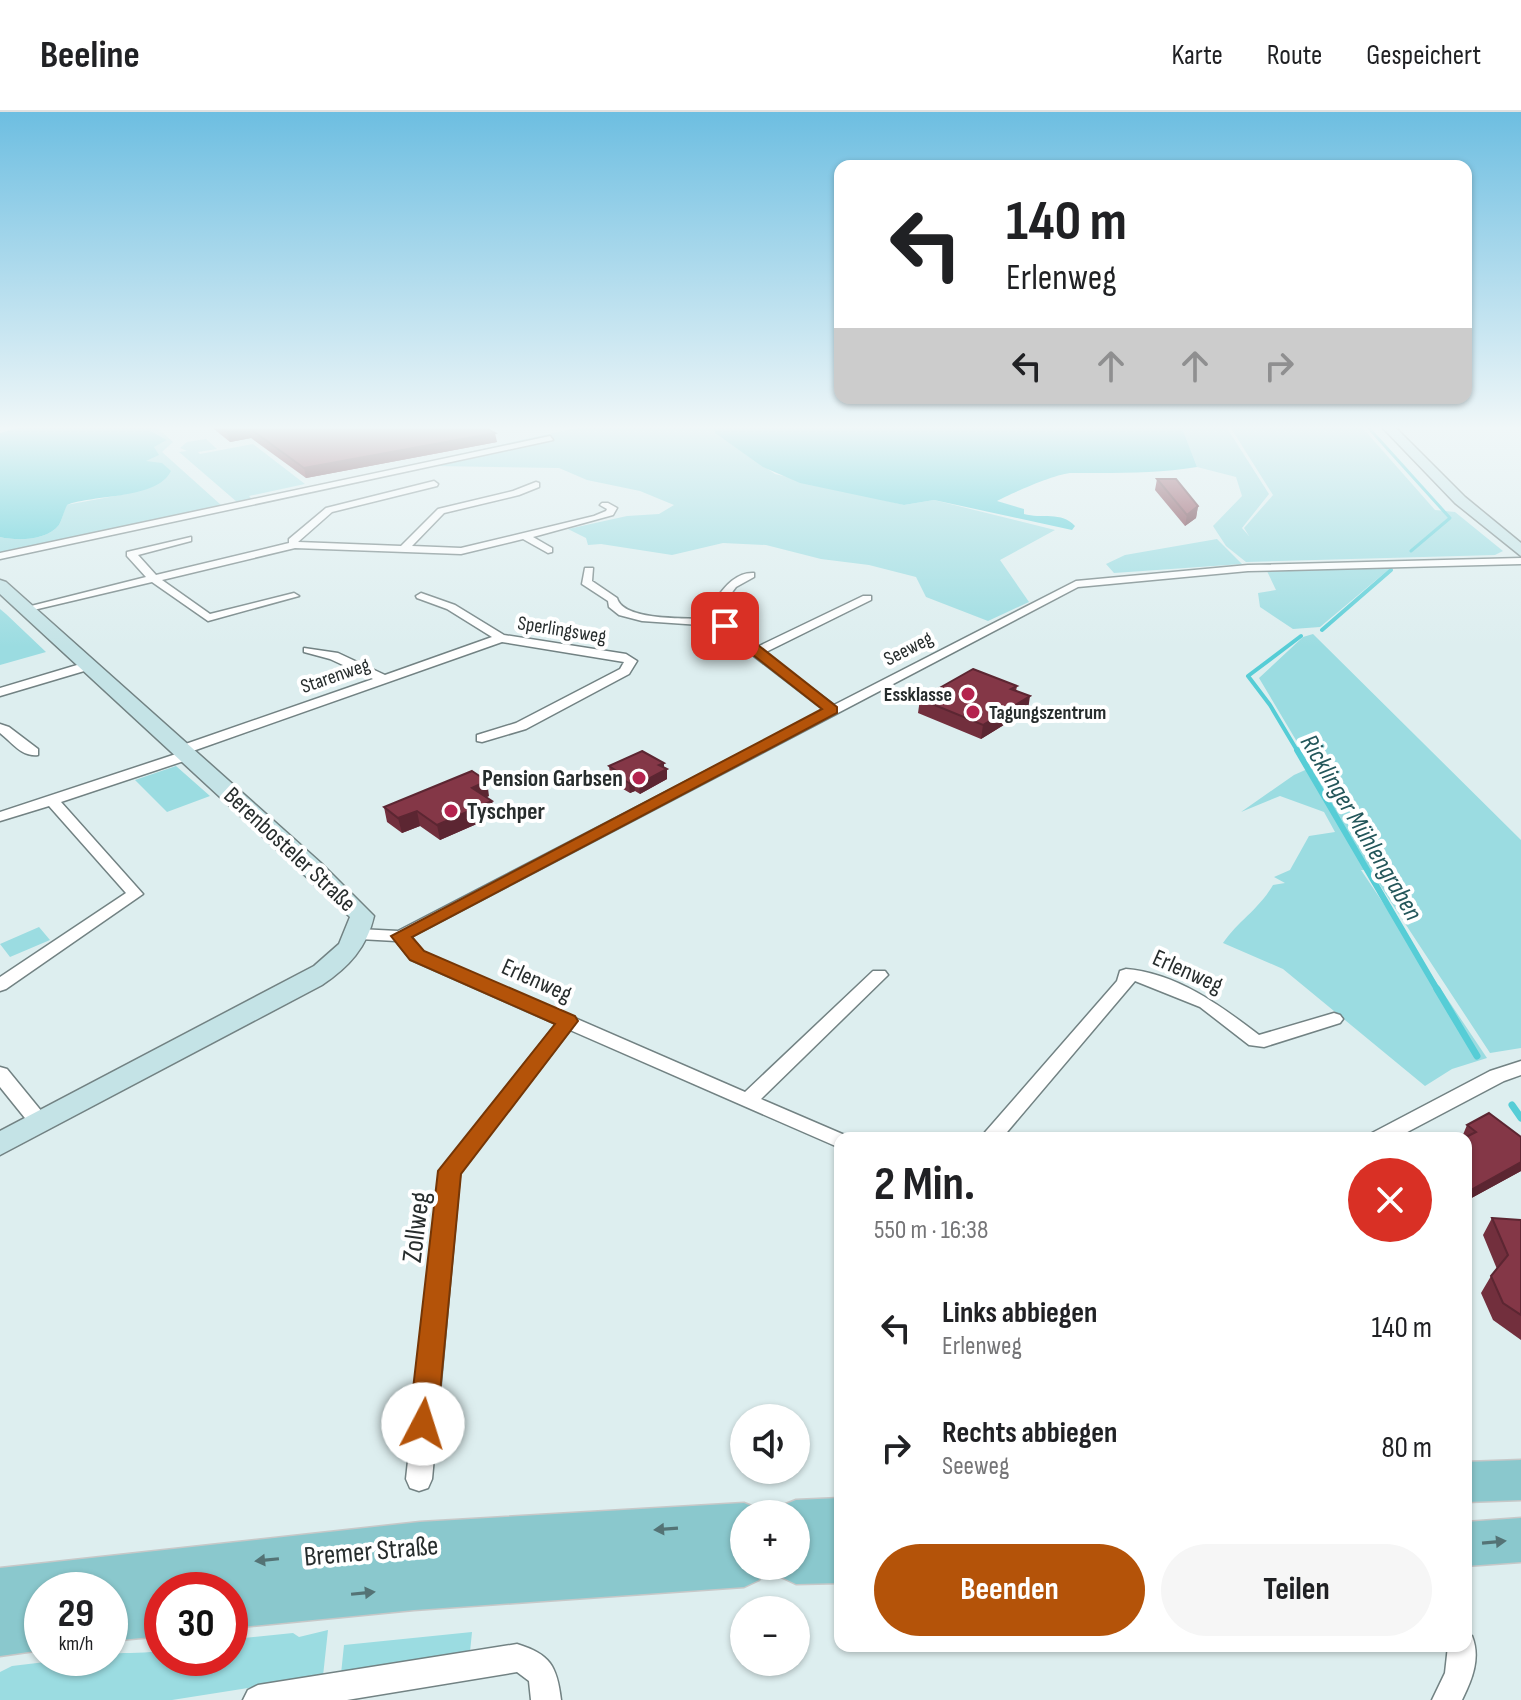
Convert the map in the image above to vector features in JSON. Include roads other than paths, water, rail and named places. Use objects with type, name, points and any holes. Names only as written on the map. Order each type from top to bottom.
[{"type":"main road","points":[[1472,1482],[1521,1480]]},
{"type":"main road","points":[[810,1520],[834,1519]]},
{"type":"main road","name":"Bremer Straße","points":[[0,1590],[420,1544],[730,1525]]},
{"type":"main road","points":[[1472,1544],[1521,1540]]},
{"type":"main road","points":[[810,1562],[834,1561]]},
{"type":"main road","name":"Bremer Straße","points":[[248,1604],[414,1588],[730,1566]]},
{"type":"main road","points":[[0,1633],[24,1630]]},
{"type":"street","points":[[0,556],[265,499]]},
{"type":"street","points":[[295,545],[293,541],[329,510],[373,499]]},
{"type":"street","points":[[404,549],[441,511],[491,499]]},
{"type":"street","points":[[1459,499],[1521,551]]},
{"type":"street","points":[[25,609],[295,545],[461,551],[597,518],[610,513],[612,508],[605,505]]},
{"type":"street","points":[[525,536],[548,550]]},
{"type":"street","points":[[188,539],[132,552],[154,579],[208,618],[294,596]]},
{"type":"street","name":"Seeweg","points":[[401,936],[1076,584],[1236,569],[1521,561]]},
{"type":"street","points":[[589,570],[586,582],[613,600],[613,605],[623,613],[642,618],[712,621],[725,626],[832,710]]},
{"type":"street","points":[[712,621],[724,602],[721,599],[732,585],[750,575]]},
{"type":"street","name":"Berenbosteler Straße","points":[[0,585],[362,916],[359,934],[343,957],[303,985],[0,1144]]},
{"type":"street","name":"Sperlingsweg","points":[[421,596],[451,607],[501,638],[626,658],[631,665],[521,726],[482,738]]},
{"type":"street","points":[[756,652],[867,598]]},
{"type":"street","name":"Starenweg","points":[[0,817],[501,638]]},
{"type":"street","points":[[308,650],[334,656],[384,679]]},
{"type":"street","points":[[0,692],[87,666]]},
{"type":"street","points":[[0,728],[33,752]]},
{"type":"street","points":[[0,985],[135,894],[52,800]]},
{"type":"street","points":[[359,934],[401,936]]},
{"type":"street","name":"Erlenweg","points":[[401,936],[417,956],[834,1138]]},
{"type":"street","points":[[748,1100],[879,975]]},
{"type":"street","name":"Erlenweg","points":[[995,1132],[1126,982],[1126,975],[1141,976],[1206,1003],[1255,1041],[1264,1041],[1334,1019]]},
{"type":"street","name":"Zollweg","points":[[419,1479],[450,1171],[568,1021]]},
{"type":"street","points":[[1390,1132],[1497,1076],[1521,1068]]},
{"type":"street","points":[[0,1074],[40,1123]]},
{"type":"street","points":[[1447,1700],[1459,1675],[1461,1652]]},
{"type":"street","points":[[258,1700],[517,1658],[535,1663],[540,1669],[546,1700]]},
{"type":"waterway","name":"Ricklinger Mühlengraben","points":[[1411,551],[1450,518],[1433,499]]},
{"type":"waterway","name":"Ricklinger Mühlengraben","points":[[1322,630],[1391,570]]},
{"type":"waterway","name":"Ricklinger Mühlengraben","points":[[1298,752],[1270,705],[1248,676],[1301,636]]},
{"type":"waterway","name":"Ricklinger Mühlengraben","points":[[1297,750],[1438,991]]},
{"type":"waterway","name":"Ricklinger Mühlengraben","points":[[1437,989],[1477,1056]]},
{"type":"waterway","name":"Ricklinger Mühlengraben","points":[[1512,1105],[1521,1118]]},
{"type":"place","name":"Essklasse","points":[[968,694]]},
{"type":"place","name":"Tagungszentrum","points":[[973,712]]},
{"type":"place","name":"Pension Garbsen","points":[[639,778]]},
{"type":"place","name":"Tyschper","points":[[451,811]]}]
